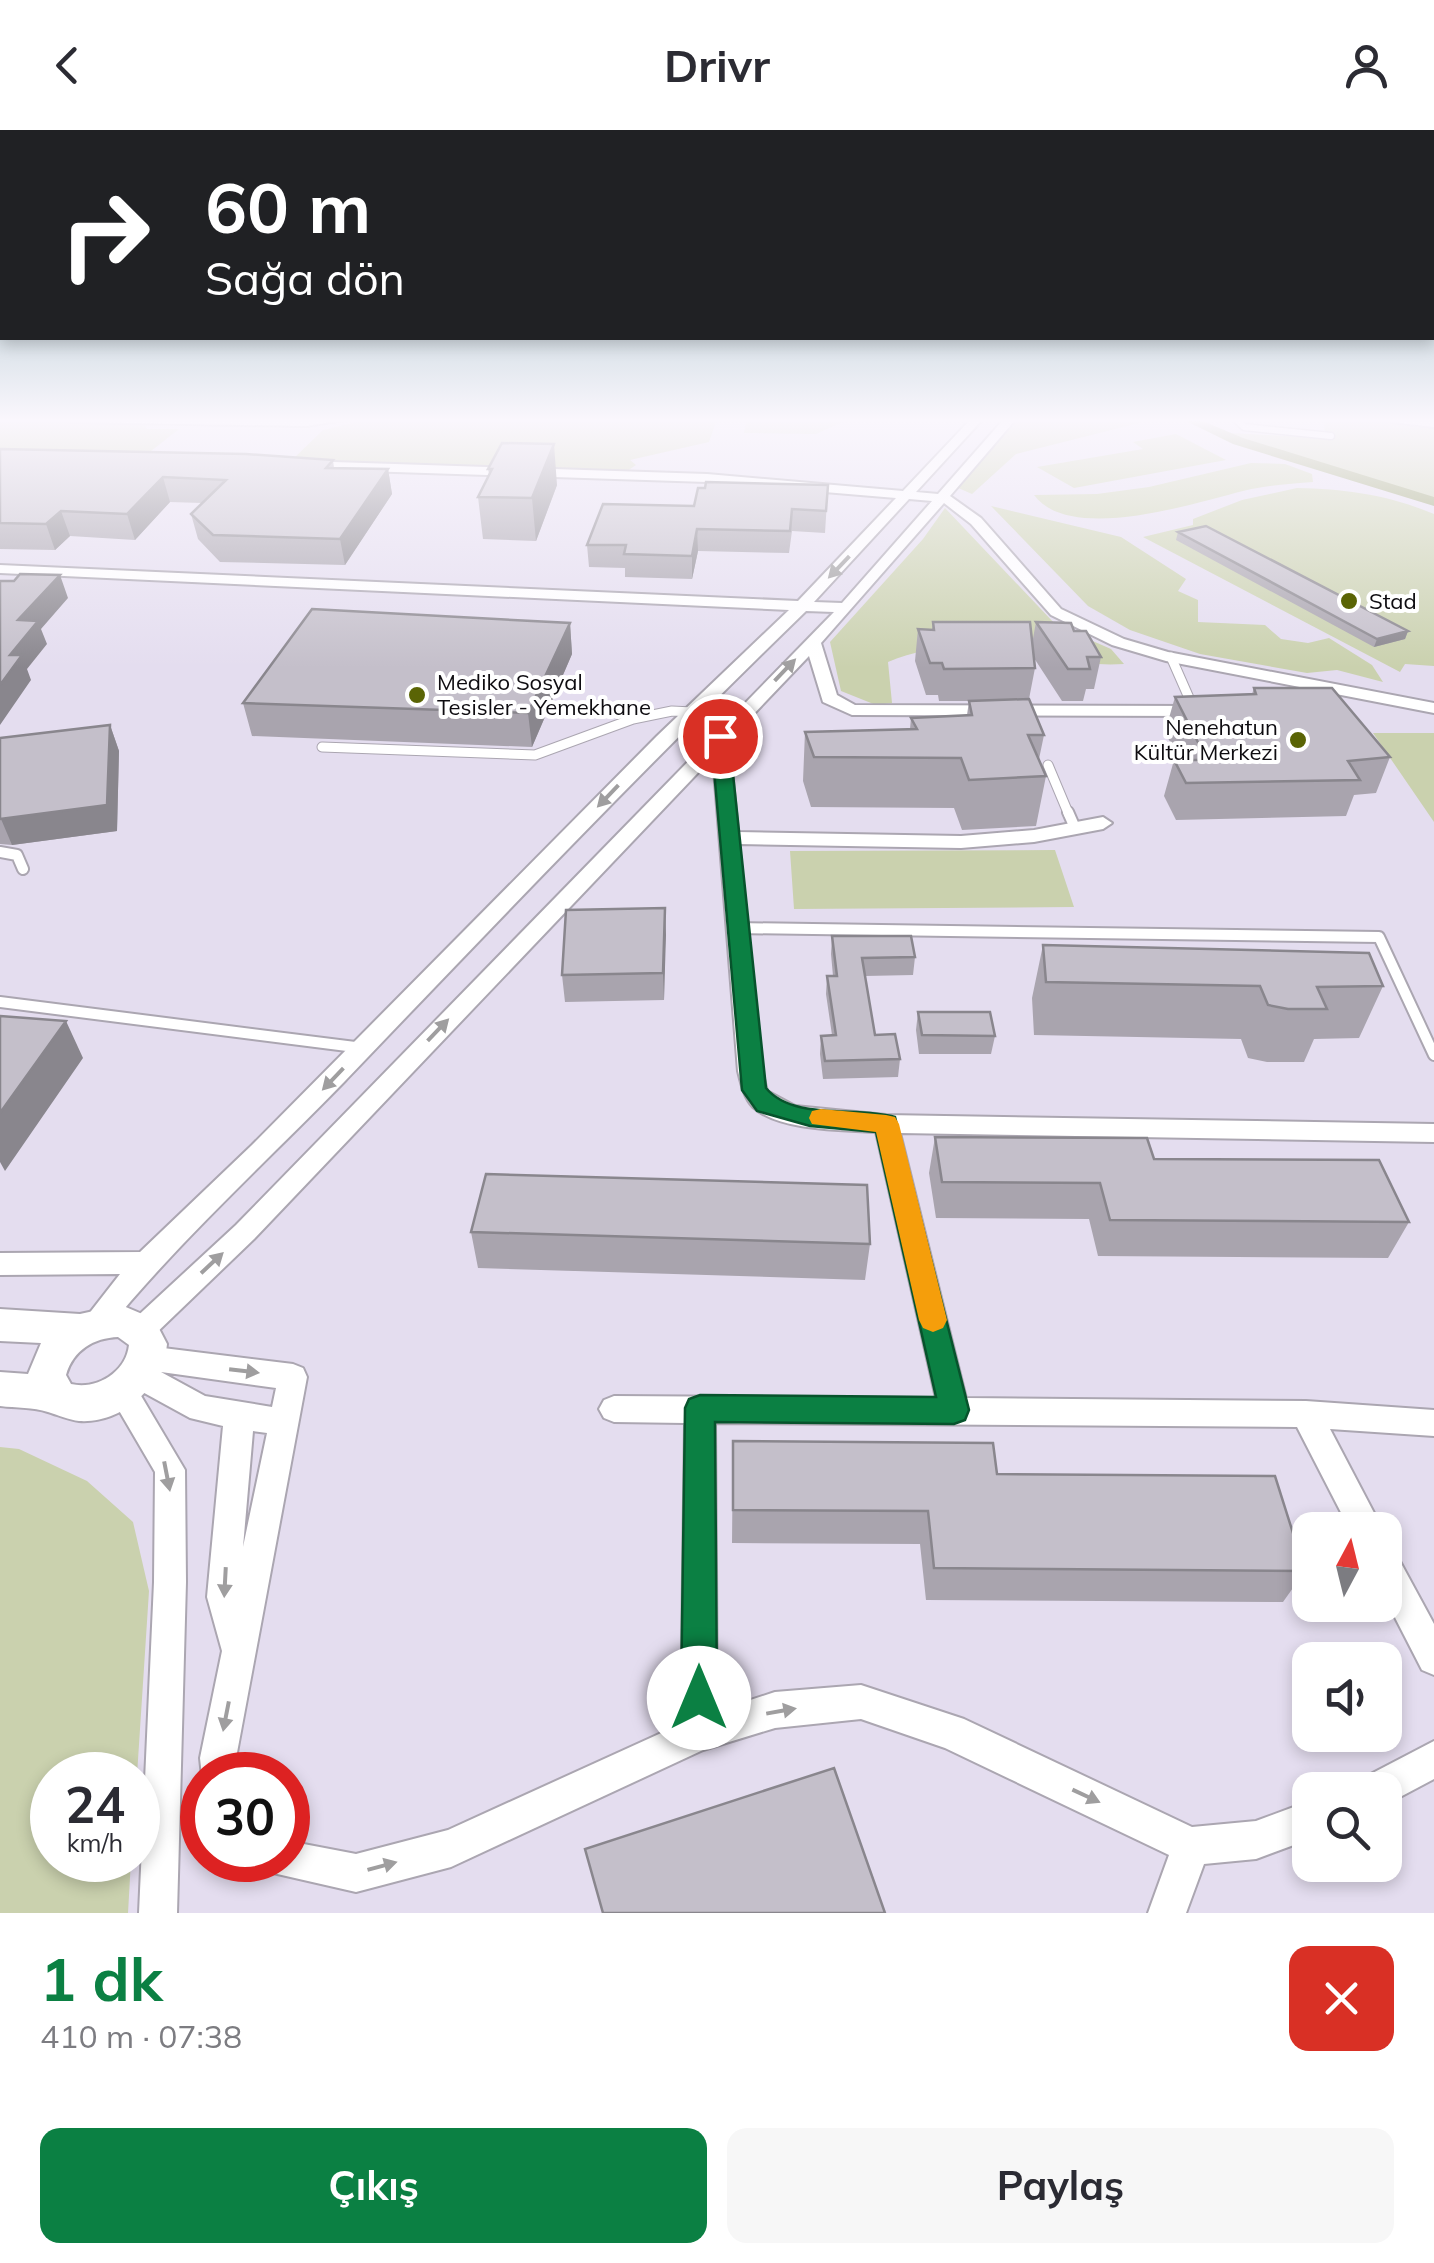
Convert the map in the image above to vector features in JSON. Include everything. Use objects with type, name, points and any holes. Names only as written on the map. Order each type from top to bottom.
[{"type":"main road","points":[[0,1325],[88,1327],[121,1321],[137,1363],[88,1404],[68,1402],[54,1394],[0,1389]]},
{"type":"main road","points":[[54,1394],[48,1380],[49,1364],[59,1347],[88,1327]]},
{"type":"street","points":[[88,1327],[196,1208],[262,1152],[900,502]]},
{"type":"street","points":[[137,1363],[245,1232],[846,608],[941,502]]},
{"type":"street","points":[[951,502],[976,521],[1056,612],[1118,642],[1172,657],[1434,709]]},
{"type":"street","points":[[0,569],[846,608]]},
{"type":"street","points":[[813,641],[829,698],[852,710],[1214,710]]},
{"type":"street","points":[[1354,710],[1434,709]]},
{"type":"street","points":[[720,736],[754,1090],[766,1105],[810,1117],[886,1124],[1434,1133]]},
{"type":"street","points":[[729,838],[961,842],[1103,823]]},
{"type":"street","points":[[573,832],[616,844]]},
{"type":"street","points":[[363,1048],[408,1061]]},
{"type":"street","points":[[886,1124],[954,1410]]},
{"type":"street","points":[[0,1264],[144,1263]]},
{"type":"street","points":[[137,1363],[200,1410],[284,1422]]},
{"type":"street","points":[[137,1363],[293,1378],[219,1752]]},
{"type":"street","points":[[137,1363],[170,1470],[170,1582],[158,1913]]},
{"type":"street","points":[[699,1734],[700,1408]]},
{"type":"street","points":[[614,1409],[1306,1414],[1434,1423]]},
{"type":"street","points":[[1306,1414],[1358,1512]]},
{"type":"street","points":[[239,1415],[223,1597],[239,1651]]},
{"type":"street","points":[[1402,1597],[1434,1658]]},
{"type":"street","points":[[310,1864],[356,1873],[451,1848],[699,1734],[775,1710],[861,1702],[950,1732],[1191,1846],[1256,1840],[1292,1827]]},
{"type":"street","points":[[1402,1777],[1434,1759]]},
{"type":"street","points":[[1167,1913],[1191,1846]]},
{"type":"lane","points":[[1172,657],[1194,711]]},
{"type":"lane","points":[[322,747],[535,755],[562,749],[663,710],[692,712]]},
{"type":"lane","points":[[1048,765],[1075,828]]},
{"type":"lane","points":[[0,852],[18,855],[23,869]]},
{"type":"lane","points":[[737,928],[1379,937],[1434,1055]]},
{"type":"lane","points":[[0,1002],[363,1048]]},
{"type":"shaded area","points":[[0,502],[1434,502],[1434,1913],[0,1913]]},
{"type":"green space","points":[[1043,502],[1197,502],[1134,516],[1103,518],[1075,517]]},
{"type":"green space","name":"Stad","points":[[1236,502],[1401,502],[1434,514],[1434,666],[1405,664],[1400,672],[1143,537],[1193,525],[1193,519]]},
{"type":"green space","points":[[991,506],[1121,537],[1186,579],[1178,591],[1198,600],[1198,622],[1265,625],[1281,639],[1308,643],[1329,638],[1372,665],[1383,682],[1337,670],[1307,673],[1200,654],[1130,630],[1088,606]]},
{"type":"green space","points":[[945,508],[1056,625],[1111,649],[1124,664],[949,648],[888,662],[892,703],[876,705],[841,691],[830,642],[923,539]]},
{"type":"green space","points":[[1373,733],[1434,733],[1434,822]]},
{"type":"green space","points":[[1055,850],[1074,907],[794,909],[790,851]]},
{"type":"green space","points":[[0,1447],[19,1449],[87,1481],[133,1522],[149,1591],[138,1752],[30,1752],[30,1882],[130,1882],[128,1913],[0,1913]]},
{"type":"building","points":[[0,502],[138,502],[127,514],[61,511],[46,524],[0,523]]},
{"type":"building","points":[[203,502],[365,502],[340,539],[213,535],[191,514]]},
{"type":"building","points":[[695,502],[827,502],[826,511],[792,509],[790,531],[697,529],[692,556],[624,554],[626,545],[587,545],[603,504],[694,506]]},
{"type":"building","points":[[1206,526],[1408,631],[1377,639],[1178,532]]},
{"type":"building","points":[[20,574],[60,575],[18,620],[38,621],[10,655],[22,655],[0,685],[0,581],[14,581]]},
{"type":"building","points":[[312,609],[570,623],[528,713],[243,703]]},
{"type":"building","points":[[933,622],[1030,622],[1035,668],[944,669],[942,663],[930,663],[918,629],[934,630]]},
{"type":"building","points":[[1036,622],[1071,623],[1074,631],[1086,631],[1101,657],[1087,657],[1090,669],[1068,669]]},
{"type":"building","points":[[1254,688],[1332,688],[1390,757],[1348,761],[1360,780],[1186,783],[1174,760],[1207,760],[1175,697],[1256,694]]},
{"type":"building","points":[[1029,699],[1044,735],[1028,735],[1046,776],[969,780],[961,758],[814,757],[805,732],[917,729],[911,718],[972,715],[969,701]]},
{"type":"building","points":[[110,725],[107,805],[0,819],[0,738]]},
{"type":"building","points":[[665,908],[663,973],[562,975],[566,910]]},
{"type":"building","points":[[832,936],[911,936],[915,957],[862,958],[875,1035],[895,1034],[900,1059],[825,1061],[821,1036],[836,1035],[827,976],[837,976]]},
{"type":"building","points":[[1043,945],[1369,953],[1383,986],[1317,987],[1327,1009],[1288,1009],[1268,1005],[1260,986],[1046,982]]},
{"type":"building","points":[[918,1012],[990,1012],[995,1036],[922,1035]]},
{"type":"building","points":[[0,1016],[66,1021],[0,1113]]},
{"type":"building","points":[[935,1137],[1147,1138],[1154,1159],[1379,1160],[1409,1222],[1110,1220],[1100,1183],[942,1182]]},
{"type":"building","points":[[486,1174],[867,1185],[870,1244],[471,1232]]},
{"type":"building","points":[[733,1441],[993,1443],[997,1474],[1275,1476],[1292,1530],[1292,1571],[934,1568],[928,1511],[733,1510]]},
{"type":"building","points":[[834,1768],[885,1913],[603,1913],[585,1849]]},
{"type":"slow traffic","points":[[821,1118],[886,1124],[933,1320]]},
{"type":"place","name":"Stad","points":[[1349,601]]},
{"type":"place","name":"Mediko Sosyal Tesisler - Yemekhane","points":[[417,695]]},
{"type":"place","name":"Nenehatun Kültür Merkezi","points":[[1298,740]]},
{"type":"route","points":[[699,1698],[700,1408],[954,1410],[886,1124],[810,1117],[766,1105],[754,1090],[720,736]]}]
